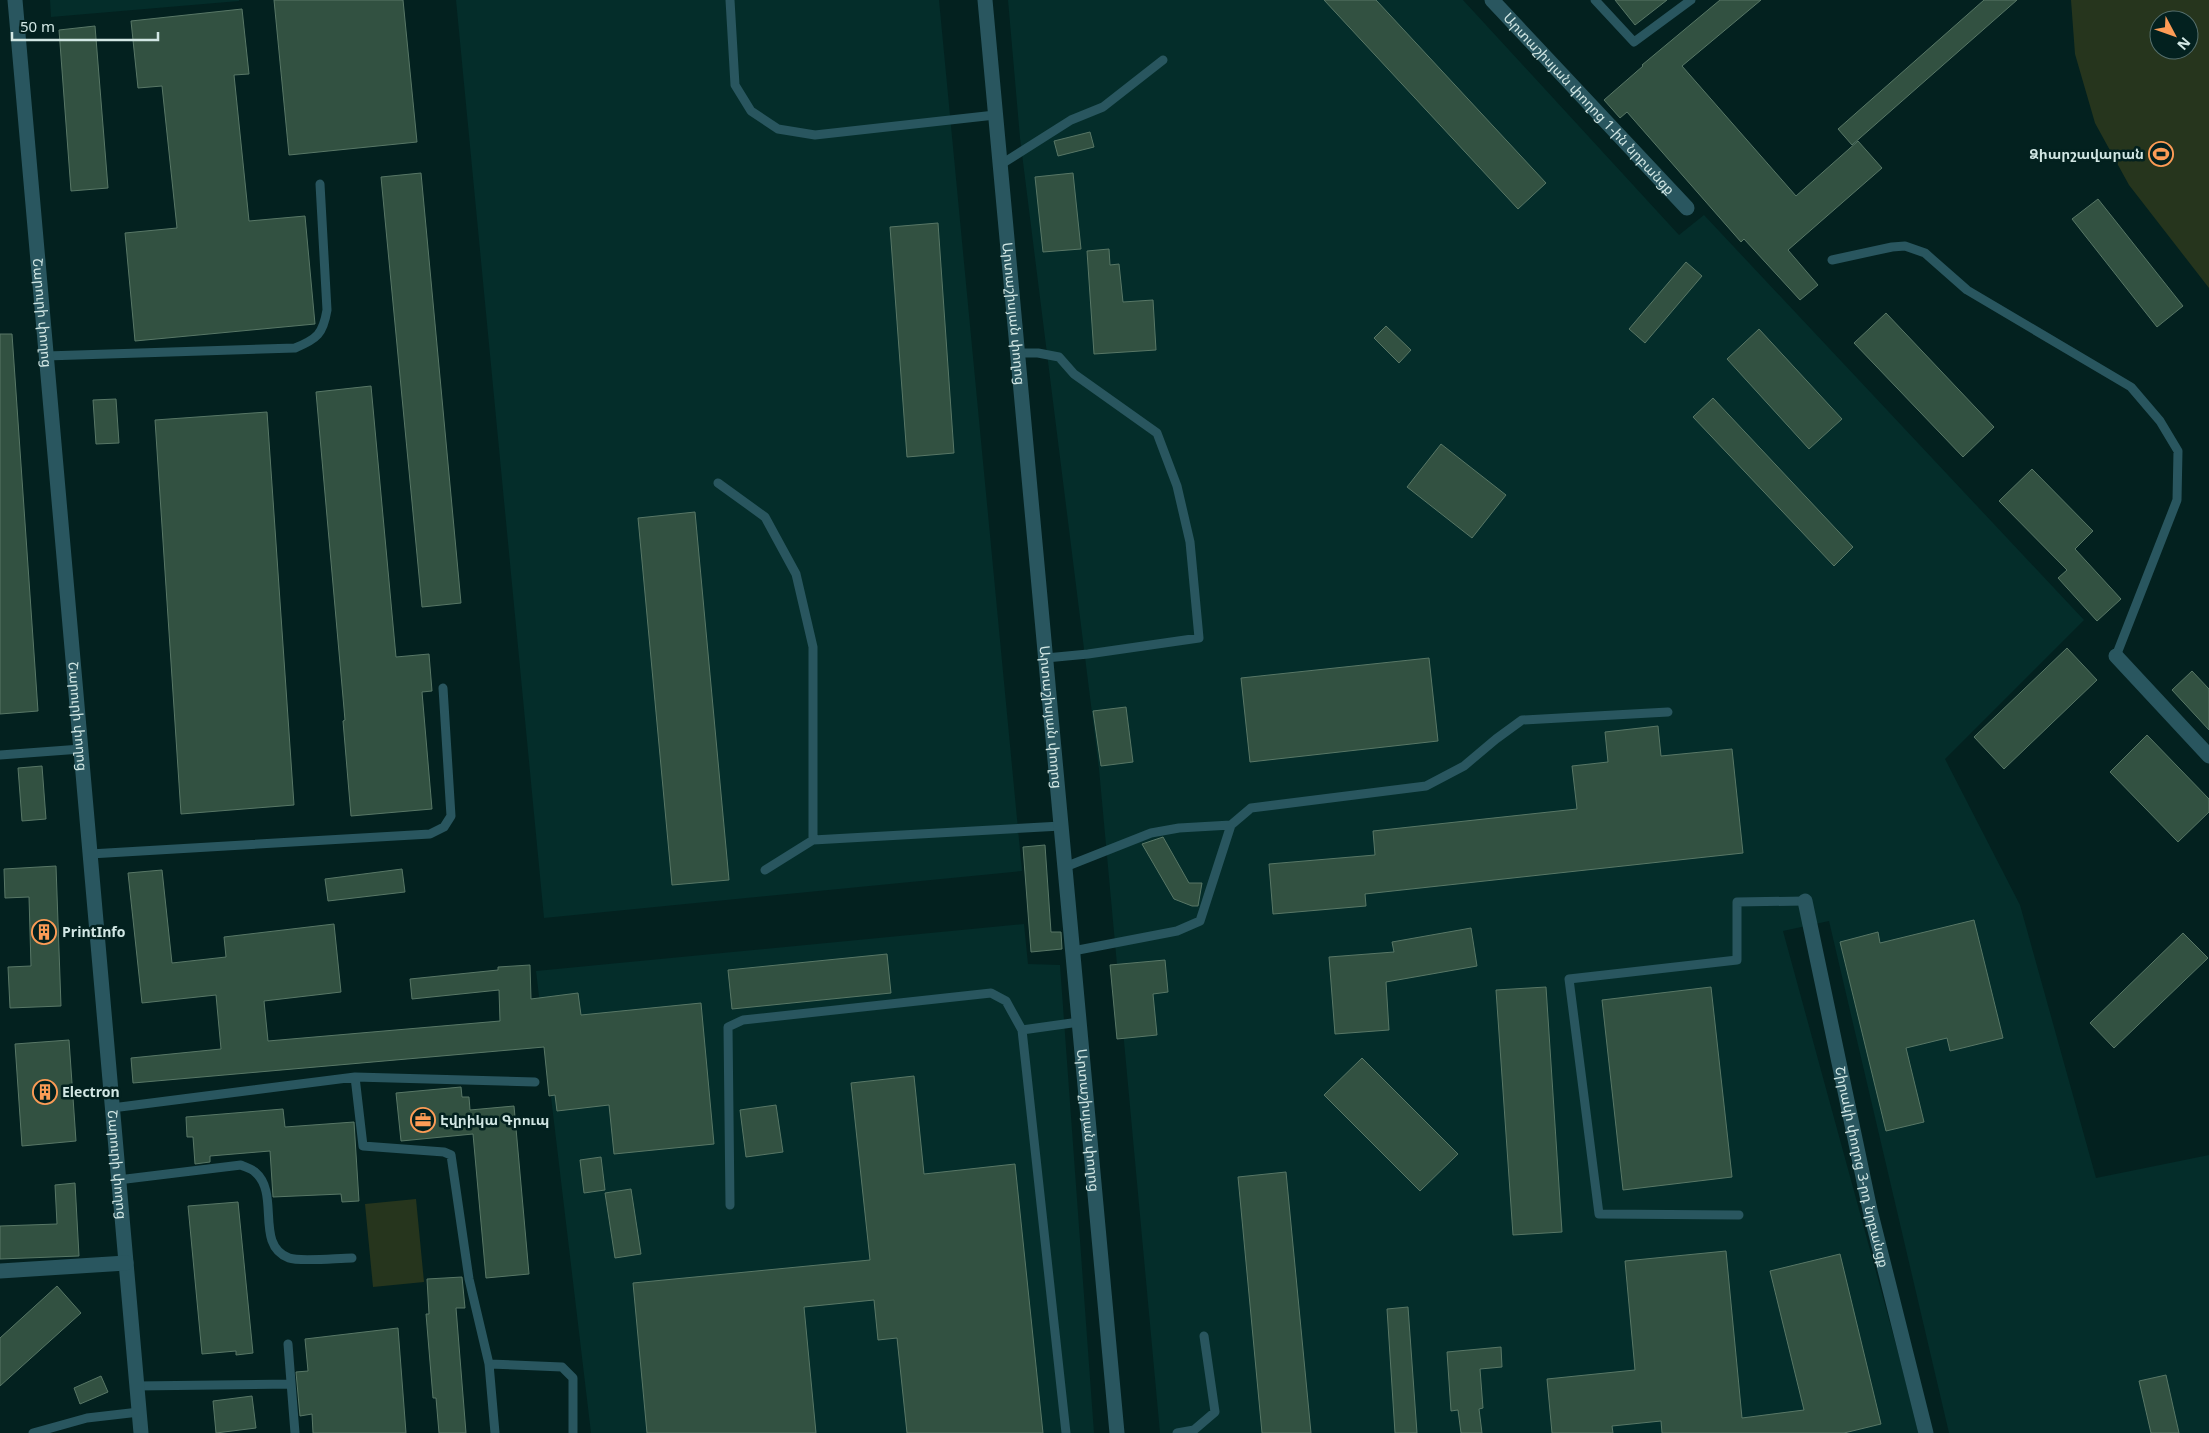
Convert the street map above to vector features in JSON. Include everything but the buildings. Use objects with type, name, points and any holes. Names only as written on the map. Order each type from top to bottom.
[{"type":"street","name":"Շարուրի փողոց","points":[[14,0],[140,1433]]},
{"type":"street","name":"Արտաշիսյան փողոց","points":[[985,0],[1117,1433]]},
{"type":"street","name":"Արտաշիսյան փողոց 1-ին նրբանցք","points":[[1492,0],[1687,208]]},
{"type":"street","points":[[2116,656],[2209,756]]},
{"type":"street","name":"Շիրակի փողոց 3-րդ նրբանցք","points":[[1804,901],[1870,1210],[1926,1433]]},
{"type":"street","points":[[0,1271],[126,1262]]},
{"type":"lane","points":[[730,0],[735,84],[751,111],[778,129],[815,135],[996,115]]},
{"type":"lane","points":[[1595,0],[1634,42],[1691,0]]},
{"type":"lane","points":[[1000,165],[1071,120],[1103,107],[1163,60]]},
{"type":"lane","points":[[46,356],[295,348],[314,341],[325,326],[327,310],[320,184]]},
{"type":"lane","points":[[1832,260],[1905,246],[1925,253],[1967,290],[2131,386],[2160,421],[2178,451],[2176,500],[2116,656]]},
{"type":"lane","points":[[1017,353],[1038,353],[1059,358],[1074,374],[1157,433],[1177,486],[1190,542],[1198,619],[1199,638],[1046,658]]},
{"type":"lane","points":[[718,483],[766,517],[796,574],[813,648],[813,840]]},
{"type":"lane","points":[[90,854],[430,834],[444,827],[451,816],[443,688]]},
{"type":"lane","points":[[1073,951],[1177,931],[1200,920],[1231,825],[1251,808],[1426,786],[1464,766],[1522,720],[1668,712]]},
{"type":"lane","points":[[0,756],[81,750]]},
{"type":"lane","points":[[1065,867],[1151,833],[1179,828],[1231,825]]},
{"type":"lane","points":[[765,870],[813,840],[1062,826]]},
{"type":"lane","points":[[1739,1215],[1599,1214],[1569,979],[1737,960],[1736,902],[1804,901]]},
{"type":"lane","points":[[730,1205],[728,1027],[743,1020],[991,993],[1006,1001],[1022,1030],[1066,1433]]},
{"type":"lane","points":[[1022,1030],[1079,1022]]},
{"type":"lane","points":[[112,1108],[355,1077],[535,1082]]},
{"type":"lane","points":[[355,1077],[363,1146],[444,1152],[451,1155],[469,1279],[489,1364],[495,1433]]},
{"type":"lane","points":[[118,1180],[241,1165],[256,1172],[265,1188],[272,1243],[280,1253],[290,1259],[352,1258]]},
{"type":"lane","points":[[1177,1433],[1194,1430],[1215,1412],[1204,1336]]},
{"type":"lane","points":[[288,1344],[295,1433]]},
{"type":"lane","points":[[489,1364],[562,1367],[573,1378],[573,1433]]},
{"type":"lane","points":[[136,1386],[291,1384]]},
{"type":"lane","points":[[33,1433],[87,1418],[139,1412]]},
{"type":"shaded area","points":[[50,0],[239,0],[239,1],[51,17]]},
{"type":"shaded area","points":[[456,0],[939,0],[1022,871],[544,918]]},
{"type":"shaded area","points":[[1008,0],[1463,0],[1679,235],[1704,215],[2084,620],[1945,759],[2020,905],[2096,1178],[2209,1155],[2209,1433],[1949,1433],[1829,921],[1783,931],[1920,1433],[1160,1433],[1099,769],[1020,138]]},
{"type":"shaded area","name":"Ձիարշավարան","points":[[2071,0],[2209,0],[2209,288],[2129,185],[2095,123],[2075,54]]},
{"type":"shaded area","points":[[1024,924],[1028,964],[1060,965],[1094,1433],[591,1433],[536,971]]},
{"type":"shaded area","points":[[416,1199],[424,1282],[373,1287],[365,1204]]},
{"type":"place","name":"Ձիարշավարան","points":[[2161,154]]},
{"type":"place","name":"PrintInfo","points":[[44,932]]},
{"type":"place","name":"Electron","points":[[45,1092]]},
{"type":"place","name":"Էվրիկա Գրուպ","points":[[423,1120]]}]
